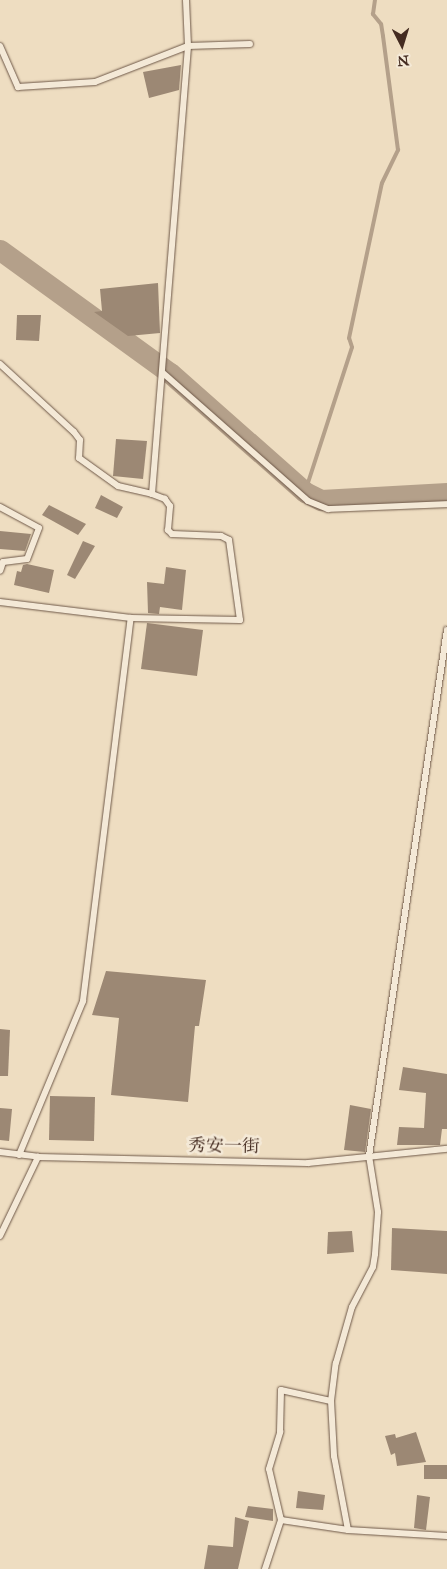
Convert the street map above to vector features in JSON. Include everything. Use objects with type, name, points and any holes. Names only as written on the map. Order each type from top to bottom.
[{"type":"lane","points":[[152,494],[188,46],[186,0]]},
{"type":"lane","points":[[0,46],[18,87],[95,82],[188,46],[250,44]]},
{"type":"lane","points":[[0,364],[74,432],[80,440],[79,458],[118,486],[165,499],[170,506],[168,530],[172,534],[221,536],[229,540],[240,620],[131,618],[0,602]]},
{"type":"lane","points":[[163,373],[308,501],[328,508],[447,504]]},
{"type":"lane","points":[[0,507],[39,528],[27,559],[3,562],[0,571]]},
{"type":"lane","points":[[19,1155],[83,1001],[131,618]]},
{"type":"lane","points":[[348,1530],[334,1456],[331,1401],[336,1363],[352,1307],[373,1267],[375,1254],[378,1212],[369,1156],[447,634]]},
{"type":"lane","name":"秀安一街","points":[[0,1152],[38,1157],[308,1163],[447,1149]]},
{"type":"lane","points":[[0,1236],[38,1157]]},
{"type":"lane","points":[[265,1569],[281,1520],[269,1469],[280,1432],[281,1390],[331,1401]]},
{"type":"lane","points":[[281,1520],[348,1530],[447,1536]]},
{"type":"building","points":[[181,65],[179,90],[149,98],[143,72]]},
{"type":"building","points":[[158,283],[160,333],[128,336],[94,312],[102,311],[100,289]]},
{"type":"building","points":[[17,315],[41,315],[39,341],[16,340]]},
{"type":"building","points":[[116,439],[147,441],[143,479],[113,476]]},
{"type":"building","points":[[101,495],[123,507],[117,518],[95,508]]},
{"type":"building","points":[[49,505],[86,524],[78,535],[42,515]]},
{"type":"building","points":[[0,531],[31,534],[25,551],[0,549]]},
{"type":"building","points":[[83,541],[95,546],[75,579],[67,575]]},
{"type":"building","points":[[27,564],[54,570],[49,593],[14,585],[17,571],[21,572],[23,565]]},
{"type":"building","points":[[166,567],[186,570],[182,610],[160,607],[159,614],[148,613],[147,582],[164,584]]},
{"type":"building","points":[[147,623],[203,630],[197,676],[141,669]]},
{"type":"building","points":[[106,971],[206,980],[199,1026],[195,1026],[188,1102],[111,1095],[119,1018],[92,1015]]},
{"type":"building","points":[[0,1029],[10,1030],[8,1076],[0,1076]]},
{"type":"building","points":[[403,1067],[447,1074],[447,1129],[442,1129],[440,1145],[397,1145],[399,1127],[424,1128],[426,1093],[399,1090]]},
{"type":"building","points":[[50,1096],[95,1097],[94,1141],[49,1140]]},
{"type":"building","points":[[350,1105],[371,1109],[365,1152],[344,1150]]},
{"type":"building","points":[[0,1108],[12,1109],[9,1141],[0,1140]]},
{"type":"building","points":[[392,1228],[447,1231],[447,1274],[391,1270]]},
{"type":"building","points":[[352,1231],[354,1252],[327,1254],[328,1232]]},
{"type":"building","points":[[416,1432],[426,1462],[397,1466],[395,1453],[391,1455],[385,1436],[395,1434],[396,1438]]},
{"type":"building","points":[[424,1465],[447,1465],[447,1479],[424,1479]]},
{"type":"building","points":[[298,1491],[325,1495],[323,1510],[296,1508]]},
{"type":"building","points":[[417,1495],[430,1497],[426,1530],[414,1528]]},
{"type":"building","points":[[248,1506],[273,1509],[273,1521],[245,1517]]},
{"type":"building","points":[[235,1517],[249,1521],[238,1569],[204,1569],[208,1545],[233,1547]]},
{"type":"waterway","points":[[305,492],[352,347],[349,338],[382,183],[398,150],[381,24],[373,14],[375,0]]},
{"type":"waterway","points":[[0,250],[170,373],[305,492],[321,500],[447,493]]}]
